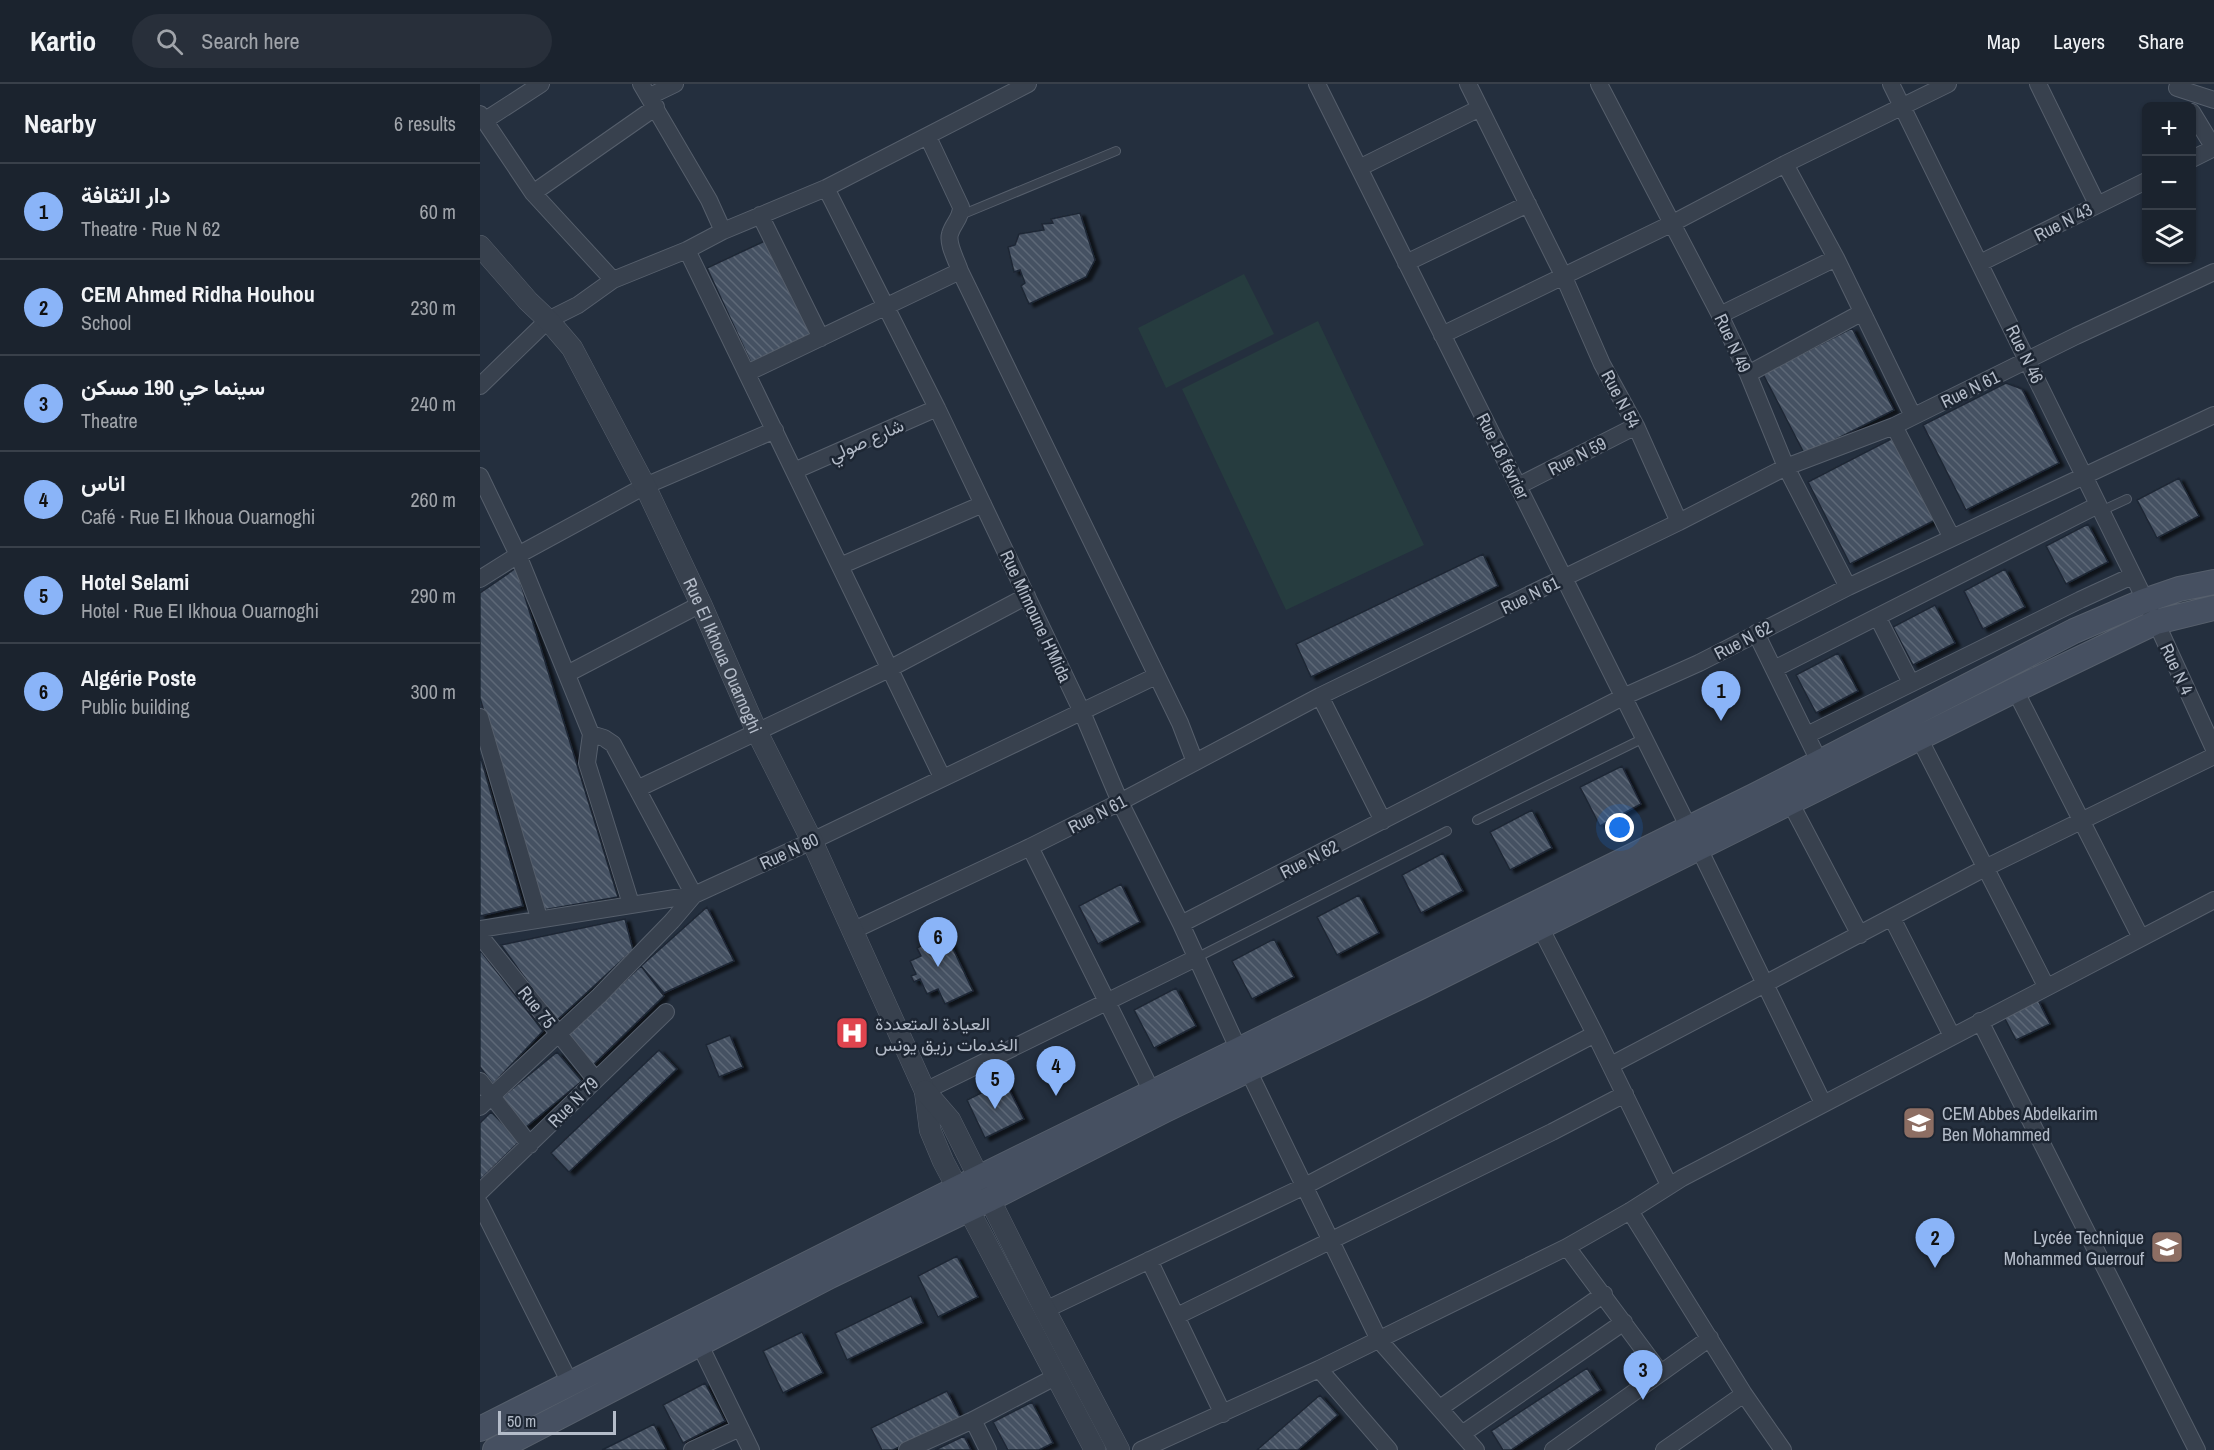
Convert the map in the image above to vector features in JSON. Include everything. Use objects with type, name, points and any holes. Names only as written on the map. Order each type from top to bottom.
[{"type":"main road","points":[[985,1188],[1152,1092],[1244,1059],[1540,927],[1819,761],[2074,631],[2144,601],[2214,582]]},
{"type":"main road","points":[[495,1450],[545,1425],[695,1334],[825,1267],[1694,837],[1790,801],[2156,622],[2214,608]]},
{"type":"main road","points":[[480,1429],[570,1383],[695,1334]]},
{"type":"main road","points":[[533,1402],[545,1425]]},
{"type":"street","points":[[541,84],[482,117],[533,193],[613,280]]},
{"type":"street","points":[[533,193],[649,96],[675,84]]},
{"type":"street","points":[[480,386],[548,320],[578,305],[613,280],[687,250],[723,231],[826,188],[928,136],[1004,89],[1028,84]]},
{"type":"street","name":"Rue 18 février","points":[[1317,84],[1694,837],[1823,1103]]},
{"type":"street","name":"Rue N 54","points":[[1468,84],[1563,275],[1602,363],[1636,426],[1680,522]]},
{"type":"street","name":"Rue N 49","points":[[1599,84],[1720,315],[1748,374],[1786,467],[1848,587]]},
{"type":"street","name":"Rue N 46","points":[[1891,84],[2144,601]]},
{"type":"street","points":[[1442,334],[1671,224],[1785,164],[1948,84]]},
{"type":"street","points":[[2038,84],[2097,204]]},
{"type":"street","points":[[2176,86],[2214,100]]},
{"type":"street","points":[[2176,86],[2186,102]]},
{"type":"street","points":[[649,96],[709,200],[723,231]]},
{"type":"street","points":[[1359,168],[1480,108]]},
{"type":"street","points":[[2196,119],[2214,148],[2196,157]]},
{"type":"street","points":[[928,136],[961,207],[961,215],[950,234],[960,271],[1180,723],[1196,762]]},
{"type":"street","points":[[1785,164],[1836,258],[1913,417]]},
{"type":"street","name":"Rue N 43","points":[[1980,263],[2142,183]]},
{"type":"street","name":"Rue Mimoune H'Mida","points":[[826,188],[937,408],[1082,712],[1120,802],[1181,924],[1379,1340],[1476,1450]]},
{"type":"street","points":[[1406,263],[1527,204]]},
{"type":"street","points":[[760,215],[821,338]]},
{"type":"street","name":"Rue EI Ikhoua Ouarnoghi","points":[[480,246],[528,302],[548,320],[572,348],[645,486],[701,604],[757,732],[812,841],[925,1091]]},
{"type":"street","points":[[687,250],[942,777]]},
{"type":"street","points":[[1720,315],[1836,258]]},
{"type":"street","points":[[747,373],[960,271]]},
{"type":"street","name":"Rue N 61","points":[[852,931],[1030,847],[1320,696],[1680,522],[1786,467],[1894,426],[2214,272]]},
{"type":"street","points":[[1748,374],[1862,314]]},
{"type":"street","name":"شارع صولي","points":[[794,471],[937,408]]},
{"type":"street","name":"Rue N 62","points":[[1181,924],[1623,697],[1699,663],[1848,587],[2214,415]]},
{"type":"street","name":"Rue N 59","points":[[1518,486],[1636,426]]},
{"type":"street","points":[[1894,426],[1952,538]]},
{"type":"street","points":[[480,579],[518,555],[645,486],[775,430]]},
{"type":"street","points":[[480,476],[518,555],[591,734],[587,763],[631,904]]},
{"type":"street","points":[[840,566],[983,504]]},
{"type":"street","points":[[1774,669],[2100,508]]},
{"type":"street","points":[[1807,735],[2132,576]]},
{"type":"street","points":[[637,789],[889,669],[1027,596]]},
{"type":"street","name":"Rue N 4","points":[[2144,601],[2156,622],[2214,749]]},
{"type":"street","points":[[567,674],[701,604]]},
{"type":"street","points":[[1878,618],[1911,683]]},
{"type":"street","points":[[1756,633],[1819,761]]},
{"type":"street","name":"Rue N 80","points":[[486,1101],[645,949],[694,895],[1156,676]]},
{"type":"street","points":[[2015,690],[2083,819],[2141,938]]},
{"type":"street","points":[[1320,696],[1383,821]]},
{"type":"street","points":[[480,717],[539,918]]},
{"type":"street","points":[[480,929],[694,895],[613,744],[591,734]]},
{"type":"street","points":[[1919,738],[2046,986]]},
{"type":"street","points":[[1611,1065],[1984,868],[2214,756]]},
{"type":"street","points":[[1790,801],[1860,935]]},
{"type":"street","points":[[1030,847],[1152,1092]]},
{"type":"street","points":[[1141,1450],[1319,1370],[1567,1247],[1669,1185],[2214,900]]},
{"type":"street","points":[[1892,918],[1952,1036]]},
{"type":"street","points":[[1540,927],[1669,1185]]},
{"type":"street","name":"Rue 75","points":[[480,936],[594,1079]]},
{"type":"street","points":[[925,1091],[1106,1000],[1196,958]]},
{"type":"street","name":"Rue N 79","points":[[480,1192],[530,1145],[594,1079],[666,1012]]},
{"type":"street","points":[[1980,1021],[2197,1450]]},
{"type":"street","points":[[1045,1310],[1305,1185],[1595,1034]]},
{"type":"street","points":[[480,1081],[486,1101],[530,1145]]},
{"type":"street","points":[[925,1091],[950,1120],[1045,1310],[1119,1450]]},
{"type":"street","points":[[925,1091],[930,1130],[962,1199],[1095,1450]]},
{"type":"street","points":[[1177,1316],[1625,1094]]},
{"type":"street","points":[[480,1204],[570,1383]]},
{"type":"street","points":[[1629,1211],[1744,1394],[1783,1450]]},
{"type":"street","points":[[1567,1247],[1660,1372]]},
{"type":"street","points":[[1149,1260],[1223,1414]]},
{"type":"street","points":[[1440,1408],[1604,1294]]},
{"type":"street","points":[[1462,1434],[1624,1322]]},
{"type":"street","points":[[695,1334],[751,1450]]},
{"type":"street","points":[[1553,1450],[1710,1338]]},
{"type":"street","points":[[1319,1370],[1389,1450]]},
{"type":"street","points":[[907,1450],[973,1420],[1057,1376]]},
{"type":"street","points":[[1664,1450],[1744,1394]]},
{"type":"street","points":[[973,1420],[988,1450]]},
{"type":"street","points":[[692,1450],[740,1428]]},
{"type":"lane","points":[[961,215],[1116,151]]},
{"type":"lane","points":[[2100,508],[2127,499]]},
{"type":"lane","points":[[1477,820],[1644,738]]},
{"type":"lane","points":[[1196,958],[1447,831]]},
{"type":"green space","points":[[1244,274],[1274,334],[1166,388],[1138,328]]},
{"type":"green space","points":[[1318,321],[1424,545],[1286,610],[1182,389]]},
{"type":"building","points":[[1080,213],[1095,260],[1086,277],[1029,304],[1021,286],[1025,283],[1020,270],[1014,272],[1008,247],[1015,245],[1019,234],[1044,230],[1042,224],[1053,223],[1051,219]]},
{"type":"building","points":[[767,240],[812,337],[752,365],[707,268]]},
{"type":"building","points":[[1852,328],[1894,410],[1805,455],[1763,374]]},
{"type":"building","points":[[2006,383],[2022,389],[2059,463],[1966,510],[1923,425]]},
{"type":"building","points":[[1897,436],[1939,518],[1850,564],[1808,482]]},
{"type":"building","points":[[2179,478],[2199,516],[2157,538],[2137,500]]},
{"type":"building","points":[[2088,524],[2108,562],[2066,584],[2046,546]]},
{"type":"building","points":[[1483,554],[1498,586],[1311,677],[1296,644]]},
{"type":"building","points":[[516,568],[618,897],[543,910],[480,698],[480,593]]},
{"type":"building","points":[[2005,569],[2025,607],[1983,629],[1964,591]]},
{"type":"building","points":[[1935,605],[1955,643],[1913,665],[1893,627]]},
{"type":"building","points":[[1838,653],[1858,691],[1816,713],[1796,675]]},
{"type":"building","points":[[480,755],[523,906],[480,916]]},
{"type":"building","points":[[1622,766],[1641,804],[1600,826],[1580,787]]},
{"type":"building","points":[[1532,810],[1552,848],[1510,870],[1490,832]]},
{"type":"building","points":[[1443,853],[1463,891],[1421,913],[1402,875]]},
{"type":"building","points":[[1121,884],[1140,922],[1098,944],[1079,906]]},
{"type":"building","points":[[1359,895],[1379,933],[1337,955],[1317,917]]},
{"type":"building","points":[[707,907],[734,961],[664,993],[641,966]]},
{"type":"building","points":[[625,919],[633,950],[556,1021],[501,945]]},
{"type":"building","points":[[946,934],[973,991],[945,1004],[938,989],[927,994],[920,979],[914,982],[911,976],[916,974],[910,961],[921,956],[917,948]]},
{"type":"building","points":[[1274,939],[1294,977],[1252,999],[1232,961]]},
{"type":"building","points":[[480,950],[543,1031],[493,1084],[480,1067]]},
{"type":"building","points":[[641,966],[664,996],[593,1065],[567,1036]]},
{"type":"building","points":[[1176,988],[1196,1026],[1154,1048],[1134,1010]]},
{"type":"building","points":[[2038,1000],[2050,1024],[2016,1040],[2004,1017]]},
{"type":"building","points":[[730,1035],[743,1067],[719,1077],[706,1045]]},
{"type":"building","points":[[659,1050],[677,1069],[569,1172],[551,1153]]},
{"type":"building","points":[[557,1052],[582,1081],[526,1127],[501,1098]]},
{"type":"building","points":[[1005,1081],[1024,1119],[985,1138],[967,1100]]},
{"type":"building","points":[[491,1112],[520,1141],[480,1180],[480,1123]]},
{"type":"building","points":[[957,1256],[978,1297],[938,1317],[918,1276]]},
{"type":"building","points":[[911,1296],[923,1323],[847,1360],[835,1333]]},
{"type":"building","points":[[802,1332],[823,1373],[783,1393],[763,1351]]},
{"type":"building","points":[[1587,1368],[1601,1390],[1511,1450],[1503,1450],[1491,1431]]},
{"type":"building","points":[[705,1383],[725,1421],[683,1443],[663,1405]]},
{"type":"building","points":[[947,1391],[960,1417],[893,1450],[882,1450],[871,1428]]},
{"type":"building","points":[[1320,1395],[1338,1415],[1298,1450],[1257,1450]]},
{"type":"building","points":[[1032,1402],[1053,1443],[1039,1450],[1008,1450],[993,1422]]},
{"type":"building","points":[[654,1424],[666,1449],[664,1450],[602,1450]]},
{"type":"building","points":[[964,1436],[971,1450],[935,1450]]},
{"type":"place","name":"دار الثقافة","points":[[1721,721]]},
{"type":"place","name":"Algérie Poste","points":[[938,967]]},
{"type":"place","name":"العيادة المتعددة الخدمات رزيق يونس","points":[[852,1033]]},
{"type":"place","name":"اناس","points":[[1056,1096]]},
{"type":"place","name":"Hotel Selami","points":[[995,1109]]},
{"type":"place","name":"CEM Abbes Abdelkarim Ben Mohammed","points":[[1919,1123]]},
{"type":"place","name":"Lycée Technique Mohammed Guerrouf","points":[[2167,1247]]},
{"type":"place","name":"CEM Ahmed Ridha Houhou","points":[[1935,1268]]},
{"type":"place","name":"سينما حي 190 مسكن","points":[[1643,1400]]}]
